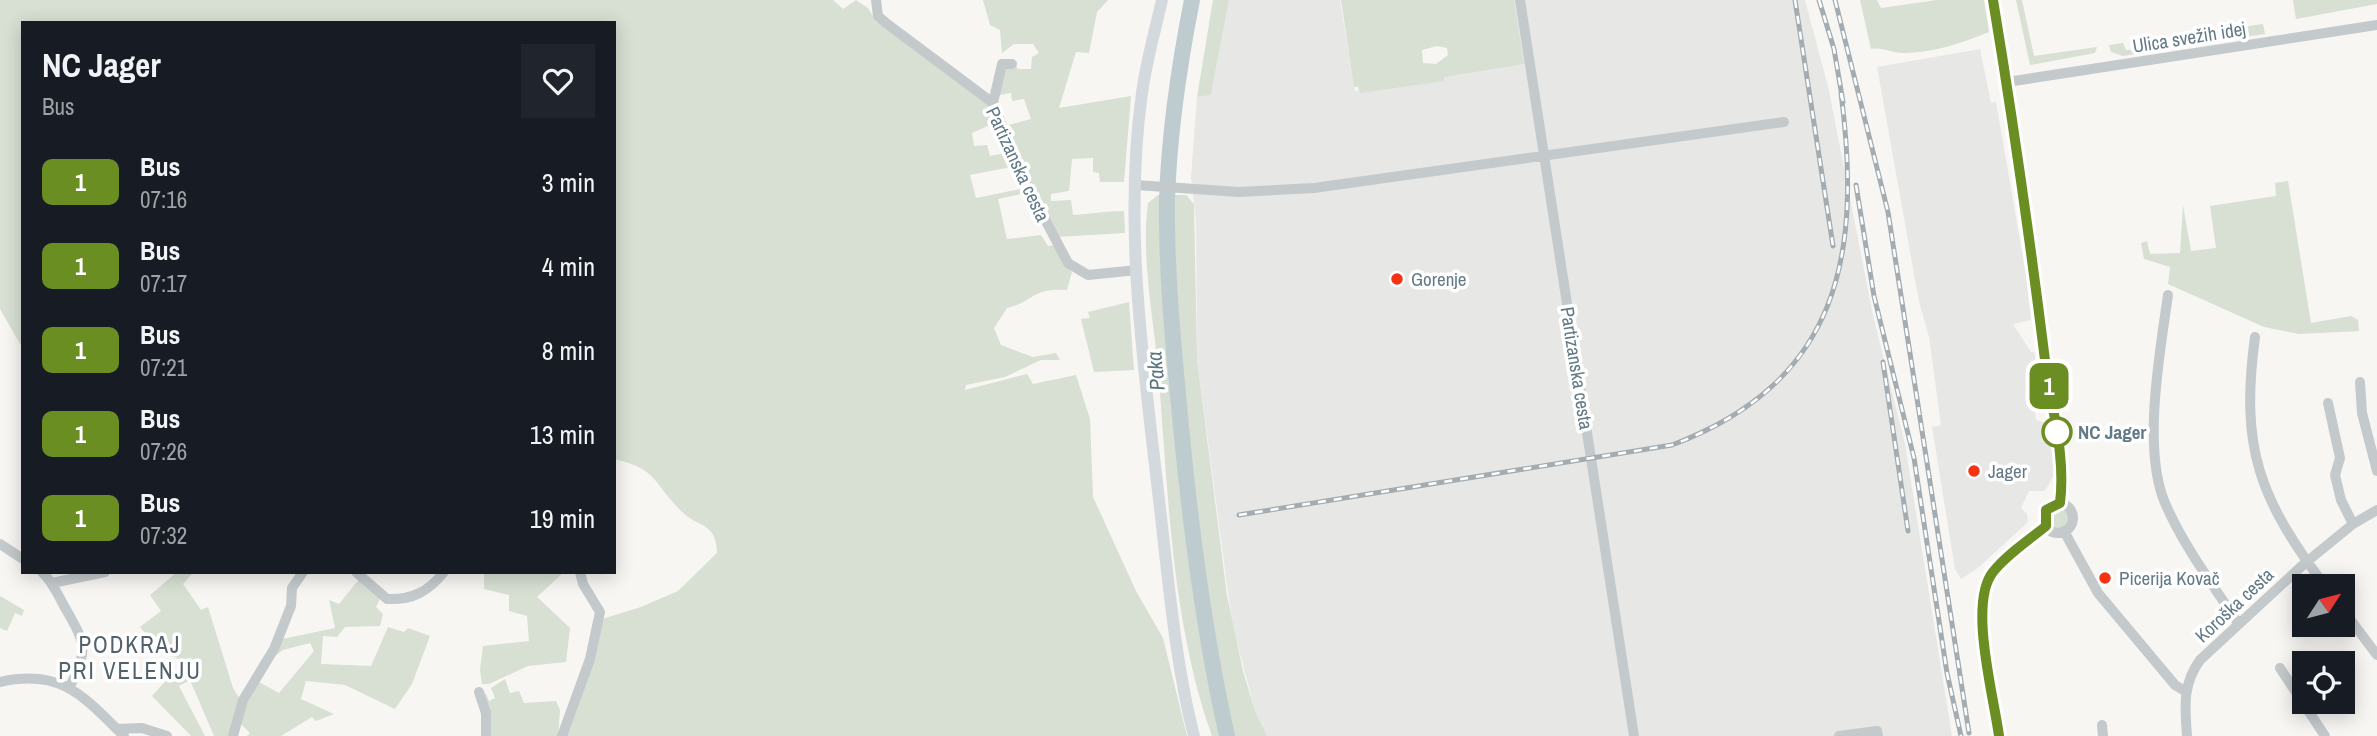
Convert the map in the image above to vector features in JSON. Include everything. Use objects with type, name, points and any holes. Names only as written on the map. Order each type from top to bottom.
[{"type":"main road","points":[[1162,0],[1142,93],[1136,185],[1138,270],[1149,409],[1168,582],[1194,736]]},
{"type":"street","name":"Partizanska cesta","points":[[876,0],[878,16],[993,103],[1021,173],[1068,263],[1088,275],[1138,270]]},
{"type":"street","name":"Partizanska cesta","points":[[1520,0],[1634,736]]},
{"type":"street","points":[[1993,0],[2035,272],[2046,368],[2062,457],[2060,503]]},
{"type":"street","name":"Ulica svežih idej","points":[[2007,82],[2377,25]]},
{"type":"street","points":[[993,103],[1002,64],[1012,64]]},
{"type":"street","points":[[1136,185],[1185,186],[1239,192],[1314,188],[1784,122]]},
{"type":"street","points":[[2168,295],[2154,393],[2155,451],[2164,502],[2238,623]]},
{"type":"street","points":[[2255,337],[2250,369],[2252,447],[2269,500],[2316,574]]},
{"type":"street","points":[[2360,382],[2362,413],[2377,471]]},
{"type":"street","points":[[2328,403],[2340,458],[2335,475],[2341,500],[2353,524]]},
{"type":"street","points":[[1999,736],[1982,617],[1983,591],[1992,572],[2046,526],[2046,510],[2060,503],[2066,505],[2073,516],[2073,522],[2064,531],[2054,532],[2046,526]]},
{"type":"street","name":"Koroška cesta","points":[[2187,736],[2185,691],[2200,660],[2307,562],[2353,524],[2377,510]]},
{"type":"street","points":[[2064,531],[2085,575],[2098,593],[2175,685],[2185,691]]},
{"type":"street","points":[[0,544],[21,558]]},
{"type":"street","points":[[44,574],[52,583],[84,645],[82,664],[70,686]]},
{"type":"street","points":[[52,583],[95,574]]},
{"type":"street","points":[[233,736],[243,700],[274,649],[291,606],[292,588],[302,574]]},
{"type":"street","points":[[358,574],[387,599],[403,600],[417,596],[442,574]]},
{"type":"street","points":[[562,736],[590,659],[600,612],[583,584],[580,574]]},
{"type":"street","points":[[2356,627],[2377,655]]},
{"type":"street","points":[[2280,668],[2325,736]]},
{"type":"street","points":[[0,682],[55,680],[70,686],[121,732],[142,728],[167,736]]},
{"type":"street","points":[[479,692],[486,713],[486,736]]},
{"type":"street","points":[[2102,724],[2103,736]]},
{"type":"street","points":[[1839,736],[1877,731],[1878,736]]},
{"type":"shaded area","points":[[0,0],[833,0],[843,9],[856,0],[868,8],[876,21],[988,103],[997,122],[972,133],[974,146],[987,145],[990,156],[1011,152],[1026,193],[998,199],[1007,239],[1041,235],[1048,246],[1055,245],[1072,272],[1067,290],[1039,293],[1007,308],[994,328],[1001,345],[1033,357],[1056,353],[1060,360],[1041,360],[1005,377],[966,385],[965,390],[1027,374],[1033,384],[1076,375],[1090,419],[1093,497],[1136,591],[1163,638],[1187,736],[566,736],[602,619],[641,607],[678,591],[717,553],[710,530],[681,511],[647,472],[616,460],[616,21],[21,21],[21,346],[0,309]],"holes":[[[1011,167],[1020,189],[976,198],[970,175]]]},
{"type":"shaded area","points":[[983,0],[1108,0],[1097,12],[1089,53],[1076,52],[1059,108],[1131,96],[1124,182],[1100,182],[1099,173],[1093,172],[1093,158],[1072,159],[1069,191],[1051,194],[1051,201],[1071,200],[1073,215],[1124,211],[1125,233],[1057,237],[1030,189],[1005,126],[1031,119],[1024,99],[1012,101],[1011,93],[999,95],[1001,69],[1015,65],[1018,69],[1031,69],[1032,57],[1039,53],[1033,44],[1014,44],[1002,53],[1000,30],[990,25]]},
{"type":"shaded area","points":[[1213,0],[1229,0],[1211,95],[1197,97]]},
{"type":"shaded area","points":[[1229,0],[1340,0],[1355,91],[1523,62],[1514,0],[1805,0],[1828,86],[1873,315],[1905,444],[1952,736],[1267,736],[1255,711],[1232,623],[1197,359],[1196,221],[1191,177],[1197,97],[1211,95]]},
{"type":"shaded area","points":[[1341,0],[1514,0],[1524,64],[1444,77],[1444,81],[1360,93],[1358,87],[1354,87]],"holes":[[[1437,46],[1447,48],[1448,55],[1436,64],[1423,63],[1422,50]]]},
{"type":"shaded area","points":[[1860,0],[1877,0],[1881,8],[1937,0],[1984,0],[1989,32],[1925,51],[1903,53],[1871,49]]},
{"type":"shaded area","points":[[2016,0],[2022,0],[2034,56],[2097,47],[2095,53],[2030,65]]},
{"type":"shaded area","points":[[2293,0],[2377,0],[2377,4],[2296,19]]},
{"type":"shaded area","points":[[2263,24],[2265,34],[2189,45],[2187,35]]},
{"type":"shaded area","points":[[2164,33],[2166,39],[2154,51],[2123,56],[2111,52],[2109,45],[2123,43],[2126,50],[2152,48]]},
{"type":"shaded area","points":[[1980,49],[1991,103],[1996,102],[2026,275],[2031,320],[2013,324],[2031,352],[2034,352],[2043,402],[2034,404],[2036,420],[2043,422],[2050,431],[2054,475],[2045,491],[2029,491],[2021,508],[2027,514],[2028,522],[1978,568],[1961,579],[1955,569],[1932,427],[1941,425],[1929,337],[1919,302],[1877,67]]},
{"type":"shaded area","points":[[2288,181],[2311,323],[2351,316],[2358,320],[2359,331],[2299,334],[2264,327],[2168,284],[2170,267],[2144,259],[2141,243],[2147,241],[2150,254],[2180,253],[2183,205],[2191,251],[2216,248],[2210,206],[2276,196],[2275,183]]},
{"type":"shaded area","points":[[1158,195],[1164,195],[1170,338],[1189,542],[1199,620],[1223,736],[1212,736],[1198,692],[1173,554],[1146,244],[1148,203]]},
{"type":"shaded area","points":[[1172,195],[1186,195],[1194,204],[1197,359],[1227,596],[1243,671],[1255,711],[1267,736],[1230,736],[1205,602],[1186,467],[1180,399],[1175,331]]},
{"type":"shaded area","points":[[1129,302],[1134,370],[1094,372],[1081,319],[1090,318],[1088,312]]},
{"type":"shaded area","points":[[2058,507],[2066,510],[2069,518],[2066,526],[2058,529],[2050,526],[2047,518],[2050,510]]},
{"type":"shaded area","points":[[175,574],[192,574],[183,584],[201,610],[208,607],[233,688],[241,701],[231,736],[214,736],[190,680],[179,686],[205,736],[191,736],[152,696],[171,675],[175,679],[185,673],[177,658],[168,655],[169,644],[153,635],[149,638],[140,627],[161,611],[150,595]]},
{"type":"shaded area","points":[[484,574],[562,574],[537,597],[570,628],[566,662],[528,666],[489,684],[482,684],[480,670],[483,646],[529,641],[527,616],[509,611],[509,595],[484,589]]},
{"type":"shaded area","points":[[360,578],[380,599],[376,607],[383,614],[380,626],[345,627],[337,637],[323,636],[321,664],[371,666],[388,627],[404,632],[408,628],[430,636],[412,684],[395,709],[345,685],[306,681],[301,699],[334,714],[316,721],[312,717],[281,736],[247,736],[250,733],[239,722],[257,681],[279,693],[314,651],[310,643],[283,650],[271,659],[282,639],[335,628],[329,600],[339,604]]},
{"type":"shaded area","points":[[0,596],[24,610],[22,616],[15,613],[7,631],[0,628]]},
{"type":"shaded area","points":[[505,679],[510,693],[519,691],[524,703],[556,701],[560,710],[558,736],[488,736],[484,695],[486,694],[489,701],[495,698],[491,688]]},
{"type":"waterway","name":"Paka","points":[[1192,0],[1172,125],[1167,200],[1168,257],[1176,370],[1194,544],[1205,621],[1227,736]]},
{"type":"railway","points":[[1795,0],[1833,246]]},
{"type":"railway","points":[[1819,0],[1834,49],[1843,102]]},
{"type":"railway","points":[[1835,0],[1888,212],[1969,733]]},
{"type":"railway","points":[[1239,515],[1672,445],[1728,418],[1772,386],[1805,349],[1827,306],[1841,259],[1847,207],[1847,152],[1841,93]]},
{"type":"railway","points":[[1856,185],[1874,296],[1914,458],[1947,673],[1961,736]]},
{"type":"railway","points":[[1883,362],[1908,531]]},
{"type":"bus line","name":"1","points":[[1993,0],[2035,272],[2046,368],[2062,457],[2060,503],[2055,503],[2046,510],[2046,526],[1992,572],[1983,591],[1982,617],[1999,736]]},
{"type":"place","name":"Gorenje","points":[[1397,279]]},
{"type":"place","name":"NC Jager","points":[[2057,432]]},
{"type":"place","name":"Jager","points":[[1974,471]]},
{"type":"place","name":"Picerija Kovač","points":[[2105,578]]},
{"type":"district","name":"PODKRAJ PRI VELENJU","points":[[130,658]]}]
